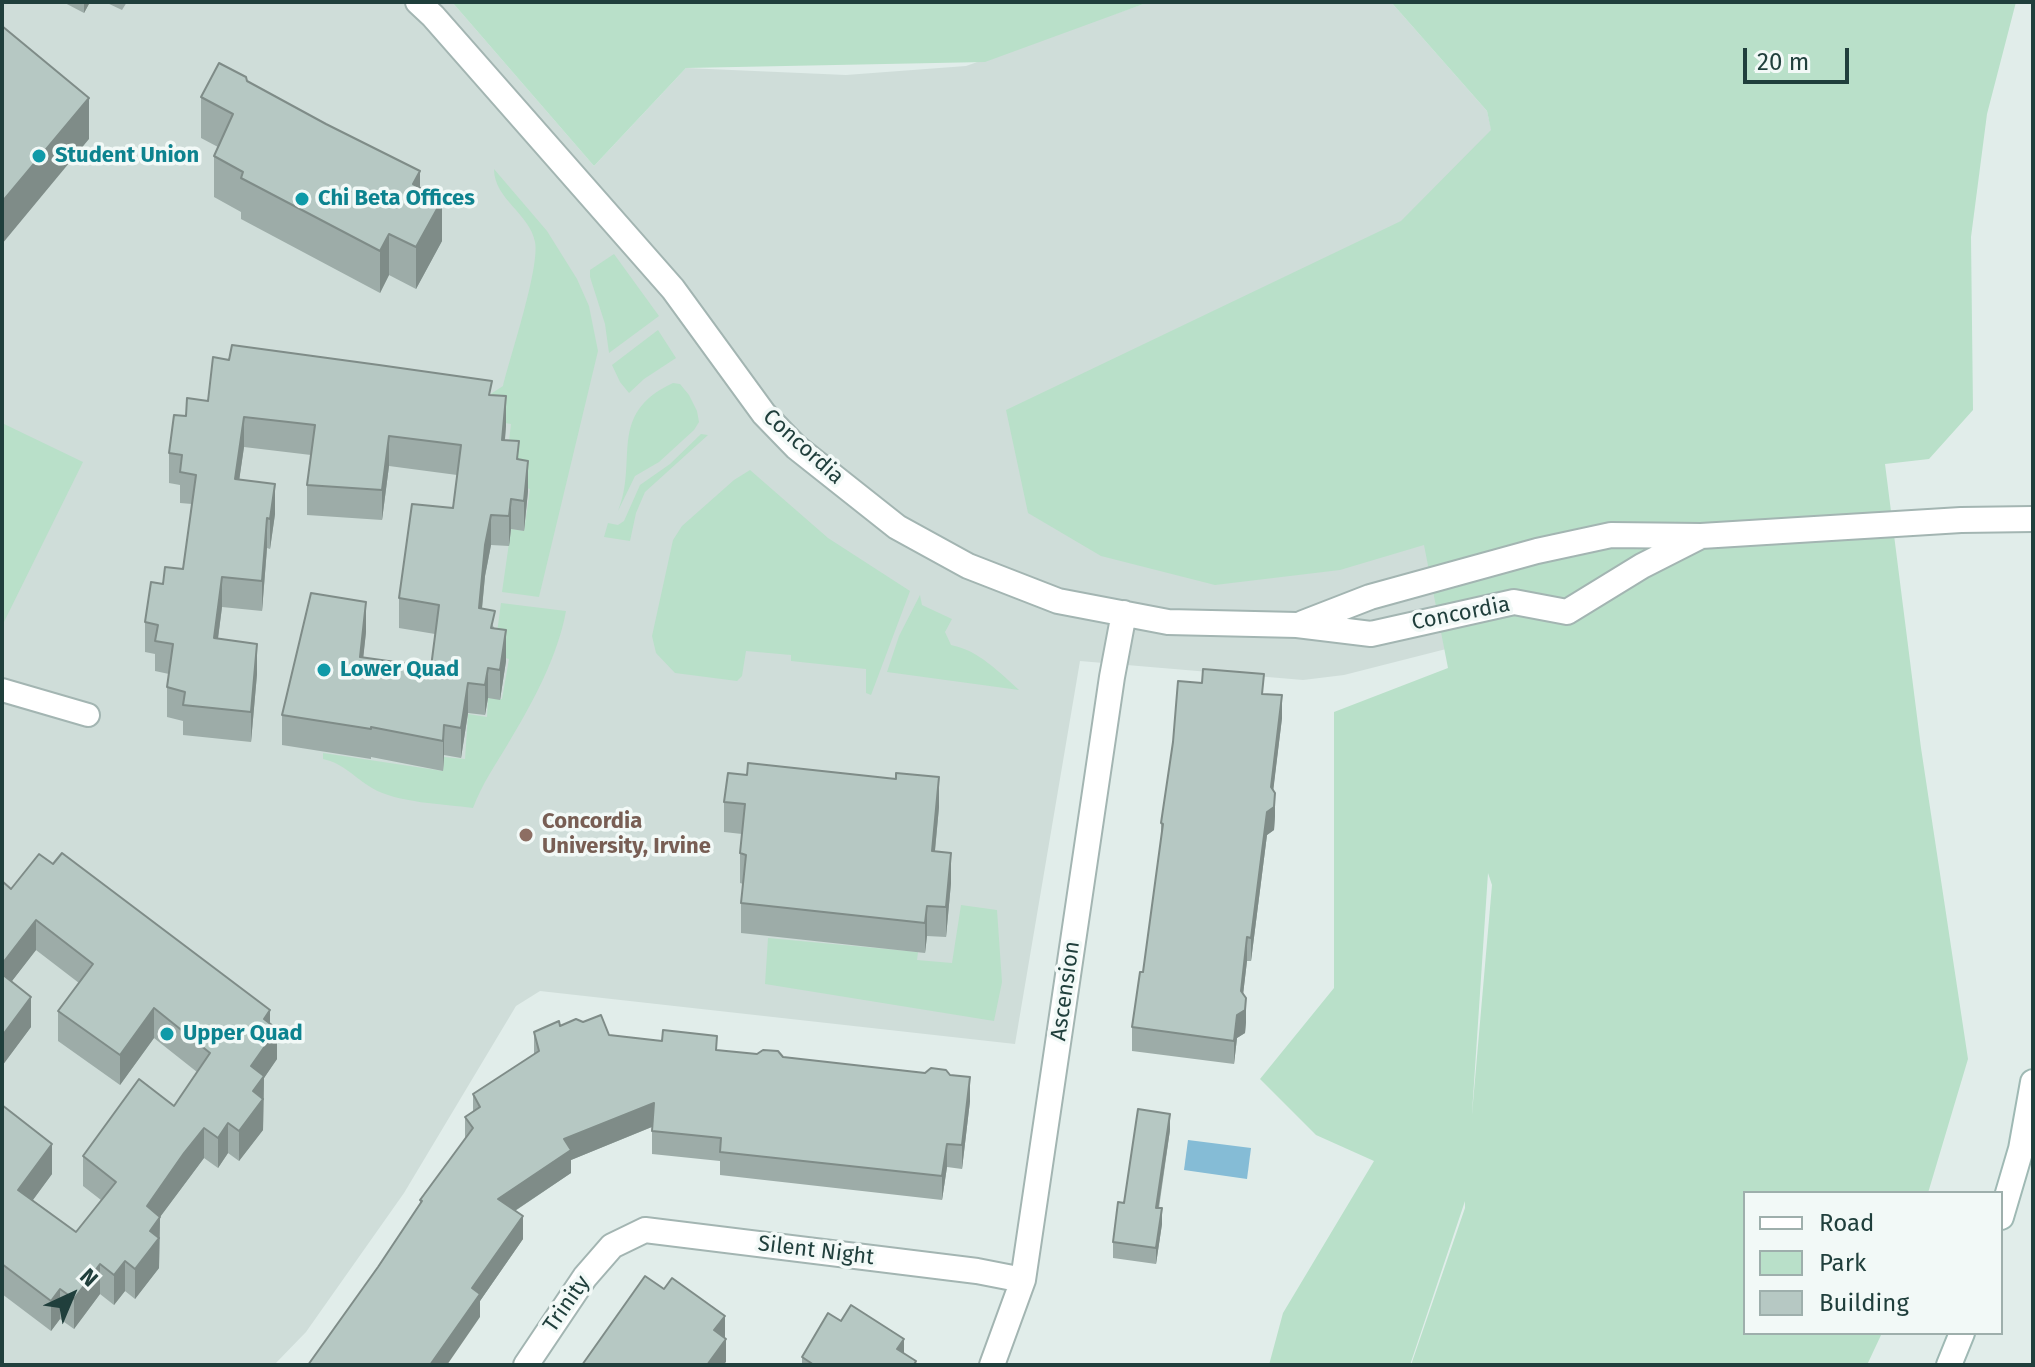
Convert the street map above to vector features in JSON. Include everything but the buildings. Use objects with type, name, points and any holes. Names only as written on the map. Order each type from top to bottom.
[{"type":"street","name":"Concordia","points":[[418,2],[673,289],[764,414],[796,447],[897,527],[968,566],[1058,601],[1168,622],[1297,625],[1371,634],[1514,602],[1567,612],[1642,566],[1701,536]]},
{"type":"street","name":"Concordia","points":[[1297,625],[1370,597],[1537,551],[1611,535],[1701,536],[1961,520],[2033,519]]},
{"type":"street","name":"Ascension","points":[[992,1365],[1023,1280],[1124,613]]},
{"type":"street","points":[[2003,1210],[2021,1149],[2033,1082]]},
{"type":"street","name":"Silent Night","points":[[612,1246],[645,1230],[977,1271],[1023,1280]]},
{"type":"street","name":"Trinity","points":[[526,1365],[585,1277],[612,1246]]},
{"type":"street","points":[[1949,1365],[1961,1335]]},
{"type":"lane","points":[[2,690],[88,715]]},
{"type":"shaded area","name":"Concordia University, Irvine","points":[[2,2],[452,2],[594,166],[686,68],[846,75],[966,66],[1149,2],[1391,2],[1487,111],[1576,490],[1454,647],[1344,675],[1303,680],[1080,661],[1015,1044],[540,991],[516,1006],[404,1193],[306,1332],[274,1365],[2,1365]]},
{"type":"green space","points":[[452,2],[1149,2],[985,62],[686,68],[594,166]]},
{"type":"green space","points":[[1391,2],[2016,2],[1987,114],[1971,237],[1973,410],[1929,459],[1885,464],[1921,748],[1968,1059],[1929,1191],[1743,1191],[1743,1335],[1881,1335],[1867,1365],[1411,1365],[1465,1201],[1410,1365],[1269,1365],[1283,1313],[1374,1161],[1316,1135],[1260,1079],[1334,988],[1334,712],[1448,668],[1424,545],[1340,570],[1215,585],[1101,556],[1028,513],[1006,410],[1401,221],[1491,130],[1487,111]],"holes":[[[1488,873],[1492,885],[1472,1114]]]},
{"type":"green space","points":[[494,169],[547,231],[577,279],[589,306],[598,351],[539,597],[502,592],[511,529],[524,531],[530,489],[521,486],[506,467],[511,424],[494,421],[483,399],[503,386],[529,291],[535,242],[532,232],[500,189]]},
{"type":"green space","points":[[614,254],[659,316],[609,353],[605,324],[590,270]]},
{"type":"green space","points":[[658,330],[676,358],[629,393],[612,365]]},
{"type":"green space","points":[[673,383],[680,384],[689,395],[699,422],[659,462],[635,476],[618,511],[624,492],[632,424],[639,409],[652,395]]},
{"type":"green space","points":[[2,423],[83,462],[2,626]]},
{"type":"green space","points":[[701,434],[708,435],[645,492],[636,513],[630,541],[604,537],[608,523],[618,525],[624,521],[640,485],[670,464]]},
{"type":"green space","points":[[750,470],[828,538],[910,591],[871,695],[866,693],[866,669],[791,661],[791,655],[746,651],[742,676],[737,681],[675,673],[656,653],[652,636],[673,540],[682,526],[734,480]]},
{"type":"green space","points":[[920,595],[922,605],[952,619],[945,632],[951,645],[979,657],[1019,690],[887,672],[899,636]]},
{"type":"green space","points":[[501,603],[566,611],[543,679],[473,808],[407,800],[382,793],[343,767],[323,759],[323,753],[443,771],[444,757],[465,759],[468,714],[487,717],[488,698],[502,699],[509,659],[494,655]]},
{"type":"green space","points":[[961,905],[997,910],[1002,982],[994,1021],[765,984],[768,938],[918,952],[917,960],[952,963]]},
{"type":"water","points":[[1188,1140],[1251,1148],[1247,1179],[1184,1170]]},
{"type":"place","name":"Student Union","points":[[39,156]]},
{"type":"place","name":"Chi Beta Offices","points":[[302,199]]},
{"type":"place","name":"Lower Quad","points":[[324,670]]},
{"type":"place","name":"Concordia University, Irvine","points":[[526,835]]},
{"type":"place","name":"Upper Quad","points":[[167,1034]]}]
